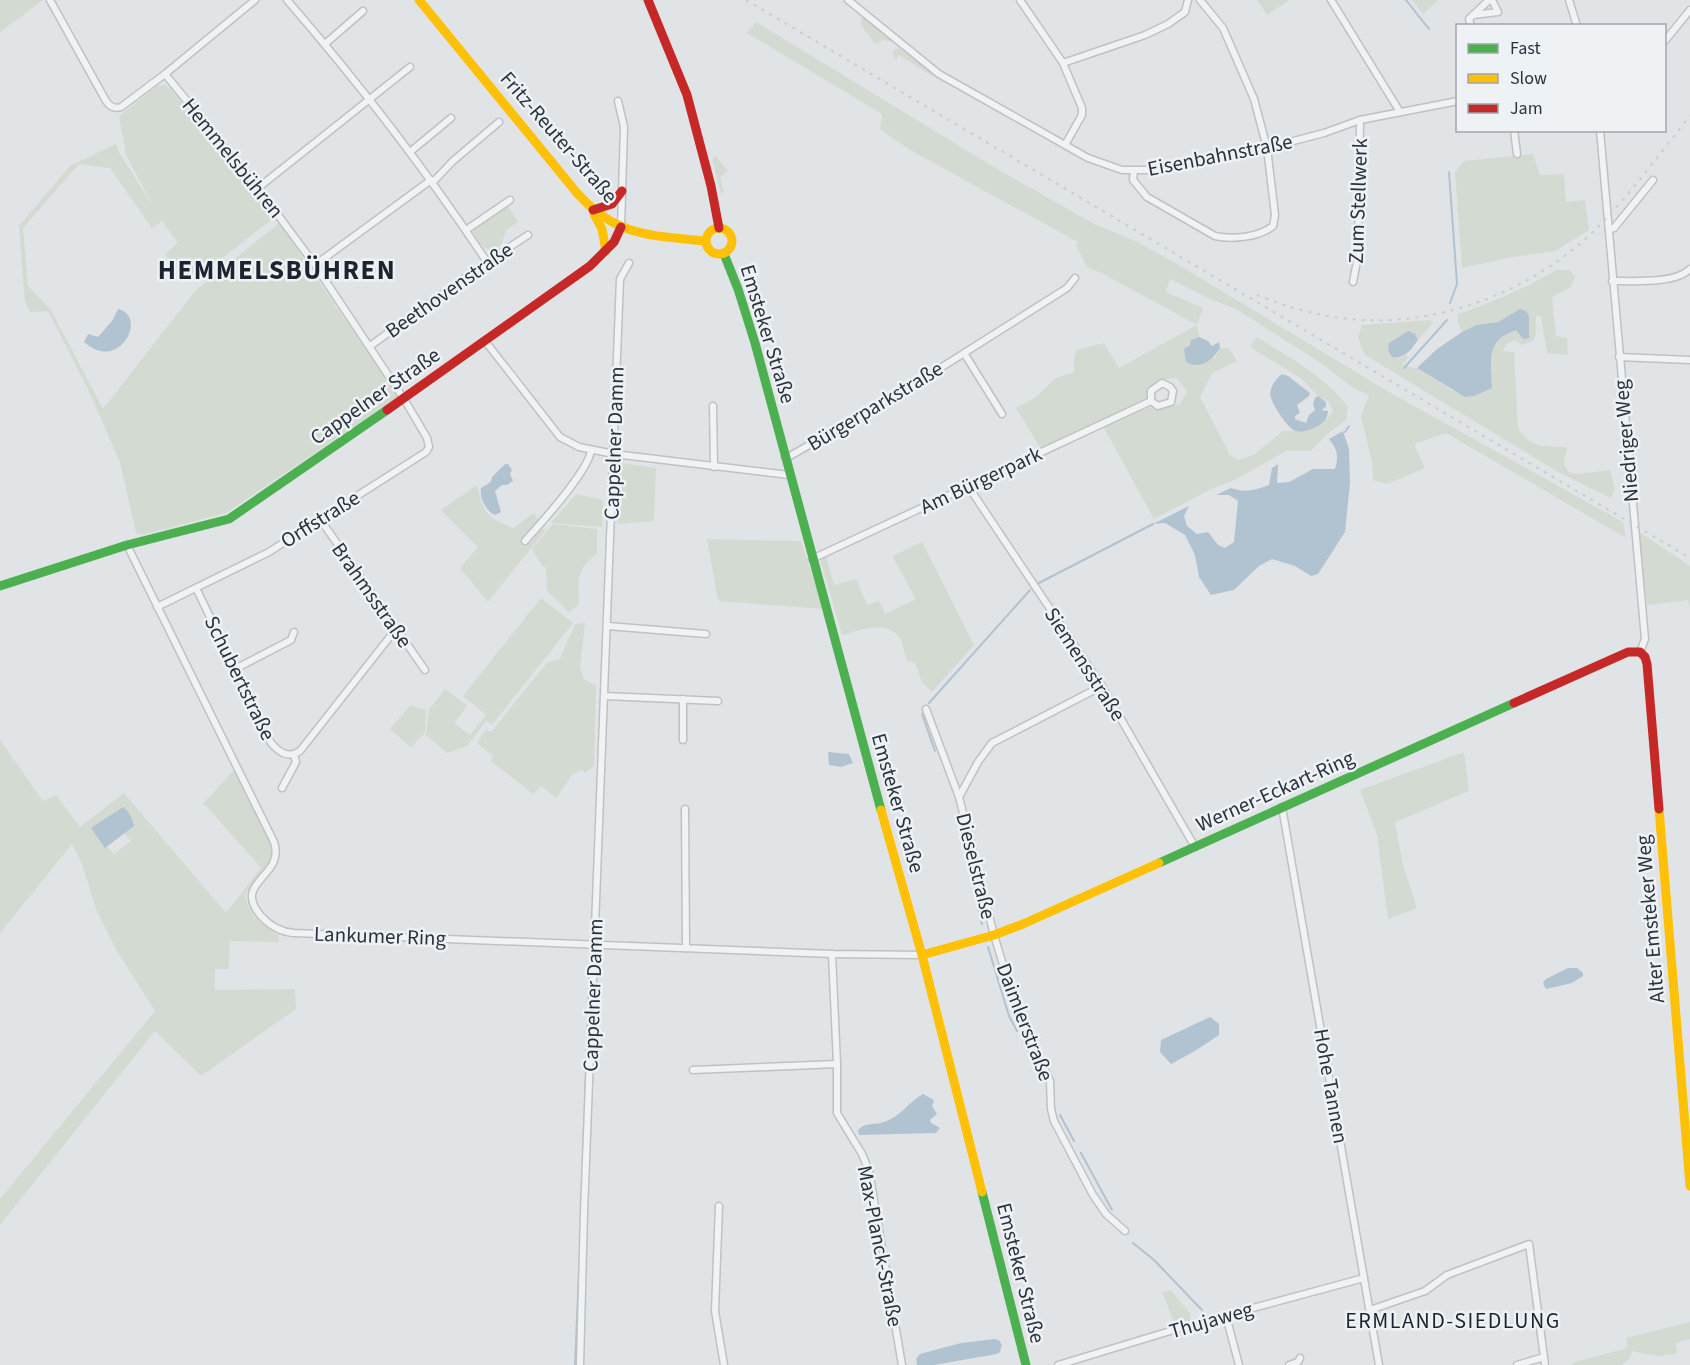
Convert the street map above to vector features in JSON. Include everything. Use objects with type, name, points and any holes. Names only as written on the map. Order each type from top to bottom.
[{"type":"street","points":[[50,0],[110,106],[116,108],[121,107],[165,74],[255,0]]},
{"type":"street","points":[[287,0],[369,98],[432,181],[487,262]]},
{"type":"street","name":"Fritz-Reuter-Straße","points":[[419,0],[591,208],[609,222],[621,227],[705,241]]},
{"type":"street","name":"Emsteker Straße","points":[[648,0],[687,95],[711,186],[719,228],[727,231],[732,237],[730,249],[724,254],[717,255],[711,252],[705,241]]},
{"type":"street","name":"Eisenbahnstraße","points":[[848,0],[939,74],[1065,145],[1109,167],[1134,171],[1155,170],[1267,147],[1324,133],[1360,120],[1456,101]]},
{"type":"street","points":[[1020,0],[1063,63],[1082,108],[1082,115],[1065,145]]},
{"type":"street","points":[[1063,63],[1160,29],[1185,12],[1188,0]]},
{"type":"street","points":[[1134,171],[1133,180],[1147,197],[1204,231],[1221,237],[1258,235],[1273,226],[1275,215],[1267,147],[1254,99],[1223,28],[1200,0]]},
{"type":"street","points":[[1331,0],[1401,112]]},
{"type":"street","points":[[1470,24],[1469,19],[1473,15],[1491,0],[1498,12],[1473,15]]},
{"type":"street","points":[[1569,0],[1576,24]]},
{"type":"street","points":[[325,44],[363,10]]},
{"type":"street","points":[[1666,41],[1690,10]]},
{"type":"street","points":[[258,188],[410,67]]},
{"type":"street","name":"Hemmelsbühren","points":[[165,74],[258,188],[315,265],[404,399]]},
{"type":"street","points":[[618,101],[624,127],[621,227]]},
{"type":"street","points":[[410,152],[451,118]]},
{"type":"street","name":"Zum Stellwerk","points":[[1353,282],[1358,256],[1360,120]]},
{"type":"street","points":[[315,265],[432,181],[499,122]]},
{"type":"street","points":[[1514,132],[1516,154]]},
{"type":"street","name":"Niedriger Weg","points":[[1600,132],[1645,639],[1640,652]]},
{"type":"street","points":[[1609,229],[1614,228],[1653,180]]},
{"type":"street","points":[[606,251],[602,230],[591,208],[612,204],[622,191]]},
{"type":"street","points":[[466,230],[510,200]]},
{"type":"street","name":"Cappelner Straße","points":[[0,586],[127,545],[229,519],[404,399],[590,266],[614,242],[621,227]]},
{"type":"street","points":[[705,241],[711,230],[719,228]]},
{"type":"street","name":"Beethovenstraße","points":[[370,346],[528,235]]},
{"type":"street","name":"Emsteker Straße","points":[[724,254],[755,343],[789,475],[922,955],[1026,1365]]},
{"type":"street","name":"Cappelner Damm","points":[[580,1365],[620,279],[629,263]]},
{"type":"street","points":[[1612,281],[1674,278],[1684,275],[1690,269]]},
{"type":"street","name":"Bürgerparkstraße","points":[[785,457],[912,386],[1067,288],[1075,278]]},
{"type":"street","points":[[485,341],[553,429],[568,443],[591,451],[789,475]]},
{"type":"street","name":"Bürgerparkstraße","points":[[964,353],[1002,414]]},
{"type":"street","points":[[1619,357],[1690,360]]},
{"type":"street","name":"Orffstraße","points":[[157,607],[269,552],[426,452],[429,447],[427,438],[404,399]]},
{"type":"street","name":"Am Bürgerpark","points":[[812,559],[1151,401]]},
{"type":"street","points":[[713,406],[714,467]]},
{"type":"street","points":[[525,541],[587,462],[591,451]]},
{"type":"street","name":"Siemensstraße","points":[[968,486],[1102,687],[1195,847]]},
{"type":"street","name":"Brahmsstraße","points":[[320,519],[425,670]]},
{"type":"street","name":"Lankumer Ring","points":[[127,545],[274,842],[276,859],[254,888],[251,899],[254,907],[273,927],[294,933],[832,954],[922,955]]},
{"type":"street","name":"Schubertstraße","points":[[196,588],[271,743],[285,754],[294,755],[300,751],[396,629]]},
{"type":"street","points":[[608,626],[706,634]]},
{"type":"street","points":[[236,669],[291,640],[294,632]]},
{"type":"street","name":"Werner-Eckart-Ring","points":[[922,955],[994,935],[1628,652],[1640,652]]},
{"type":"street","name":"Alter Emsteker Weg","points":[[1640,652],[1647,664],[1690,1186]]},
{"type":"street","name":"Dieselstraße","points":[[959,797],[978,762],[993,743],[1102,687]]},
{"type":"street","points":[[605,696],[718,701]]},
{"type":"street","points":[[682,699],[683,740]]},
{"type":"street","name":"Dieselstraße","points":[[926,709],[959,797],[994,935]]},
{"type":"street","name":"Schubertstraße","points":[[282,788],[296,762],[294,755]]},
{"type":"street","name":"Hohe Tannen","points":[[1282,807],[1379,1365]]},
{"type":"street","points":[[685,809],[686,948]]},
{"type":"street","name":"Daimlerstraße","points":[[994,935],[1015,1004],[1050,1081],[1054,1121],[1093,1195],[1106,1214],[1125,1230]]},
{"type":"street","name":"Max-Planck-Straße","points":[[832,954],[837,1113],[862,1154],[869,1171],[902,1365]]},
{"type":"street","points":[[693,1070],[837,1064]]},
{"type":"street","points":[[719,1206],[715,1311],[724,1365]]},
{"type":"street","points":[[1370,1310],[1425,1291],[1447,1275],[1529,1244],[1545,1365]]},
{"type":"street","name":"Thujaweg","points":[[1058,1365],[1086,1361],[1190,1325],[1364,1278]]},
{"type":"street","points":[[1226,1316],[1239,1365]]},
{"type":"street","points":[[1517,1365],[1544,1357]]},
{"type":"street","points":[[1289,1365],[1298,1362],[1300,1358]]},
{"type":"shaded area","points":[[0,0],[43,0],[0,32]]},
{"type":"shaded area","points":[[1257,0],[1289,0],[1267,15]]},
{"type":"shaded area","points":[[1412,0],[1438,0],[1423,14]]},
{"type":"shaded area","points":[[863,15],[893,42],[884,40],[876,44],[860,23]]},
{"type":"shaded area","points":[[756,22],[994,167],[1094,224],[1135,241],[1172,261],[1389,392],[1623,522],[1626,538],[1446,433],[1414,444],[1425,468],[1387,484],[1373,480],[1372,463],[1361,416],[1369,395],[1355,389],[1318,361],[1236,309],[1170,279],[1166,292],[1203,308],[1197,326],[1199,337],[1191,340],[1215,358],[1220,348],[1229,348],[1237,361],[1212,373],[1200,397],[1230,455],[1239,460],[1255,454],[1283,431],[1306,431],[1323,424],[1333,411],[1329,402],[1318,396],[1302,379],[1250,347],[1257,337],[1318,377],[1348,407],[1346,420],[1326,435],[1311,451],[1286,451],[1233,481],[1213,488],[1154,519],[1104,428],[1149,407],[1155,410],[1180,404],[1187,392],[1177,378],[1165,379],[1148,388],[1148,400],[1041,449],[1016,408],[1036,397],[1054,379],[1074,372],[1077,350],[1104,343],[1119,368],[1197,325],[1087,267],[1076,245],[1078,242],[910,150],[880,129],[882,114],[747,33]]},
{"type":"shaded area","points":[[899,48],[934,74],[934,77],[899,55],[896,60],[893,51]]},
{"type":"shaded area","points":[[165,85],[171,89],[275,217],[195,279],[184,278],[165,254],[178,243],[162,221],[152,228],[110,168],[79,164],[23,228],[28,286],[51,310],[103,409],[195,291],[279,223],[398,397],[226,513],[141,535],[136,533],[120,462],[88,389],[48,311],[30,312],[25,302],[19,226],[70,166],[116,144],[154,208],[126,155],[119,116],[157,86]]},
{"type":"shaded area","points":[[1533,154],[1540,175],[1564,174],[1566,202],[1585,200],[1589,230],[1555,251],[1462,268],[1455,173],[1463,161]]},
{"type":"shaded area","points":[[716,156],[728,171],[720,177],[724,192],[721,193],[712,160]]},
{"type":"shaded area","points":[[507,205],[518,222],[506,230],[502,243],[496,250],[488,249],[475,236],[474,226]]},
{"type":"shaded area","points":[[1557,270],[1569,270],[1575,276],[1571,287],[1552,297],[1556,336],[1567,338],[1568,355],[1547,353],[1541,316],[1536,316],[1536,335],[1533,341],[1522,345],[1515,340],[1506,344],[1503,351],[1514,352],[1518,428],[1533,443],[1567,447],[1564,464],[1569,472],[1577,474],[1610,470],[1615,489],[1611,498],[1560,473],[1365,355],[1358,338],[1362,325],[1430,320],[1433,323],[1418,340],[1415,334],[1397,337],[1391,342],[1388,350],[1399,358],[1406,355],[1409,357],[1402,365],[1417,368],[1453,391],[1492,388],[1492,352],[1500,339],[1507,334],[1517,329],[1520,336],[1520,309],[1498,322],[1476,325],[1462,332],[1458,323],[1458,314],[1509,294]]},
{"type":"shaded area","points":[[620,463],[656,468],[654,521],[617,524]]},
{"type":"shaded area","points":[[477,485],[484,508],[491,517],[513,528],[534,513],[545,531],[488,602],[460,568],[478,547],[441,510]]},
{"type":"shaded area","points":[[576,494],[603,500],[602,527],[551,523]]},
{"type":"shaded area","points":[[553,524],[597,529],[597,553],[582,570],[579,580],[579,604],[569,612],[547,591],[546,568],[542,566],[532,549]]},
{"type":"shaded area","points":[[1638,531],[1690,566],[1690,609],[1688,600],[1647,605]]},
{"type":"shaded area","points":[[707,539],[801,541],[824,609],[718,601]]},
{"type":"shaded area","points":[[922,542],[974,645],[932,692],[922,682],[915,663],[907,661],[901,640],[894,632],[888,629],[872,628],[842,635],[820,559],[826,556],[834,585],[856,579],[867,605],[879,601],[885,614],[916,599],[892,556]]},
{"type":"shaded area","points":[[541,598],[573,623],[492,725],[484,719],[486,721],[467,746],[447,753],[426,735],[429,710],[445,689],[467,706],[454,723],[470,735],[486,715],[463,696]]},
{"type":"shaded area","points":[[585,623],[580,668],[584,679],[596,686],[594,766],[585,773],[582,770],[573,774],[556,798],[541,786],[533,794],[491,761],[493,756],[477,743],[486,729],[491,732],[547,663],[560,659],[575,624]]},
{"type":"shaded area","points":[[410,706],[426,710],[425,733],[411,747],[390,729]]},
{"type":"shaded area","points":[[0,740],[43,801],[56,795],[80,827],[124,793],[226,913],[261,868],[203,804],[236,768],[270,843],[272,857],[245,895],[253,914],[267,928],[279,935],[279,942],[230,941],[229,969],[215,969],[215,990],[295,989],[296,1009],[201,1076],[155,1031],[0,1225],[0,1199],[155,1011],[117,951],[96,909],[82,864],[72,844],[0,933]],"holes":[[[133,821],[134,826],[124,833],[131,841],[114,854],[107,847]]]},
{"type":"shaded area","points":[[1464,752],[1469,791],[1395,822],[1403,865],[1417,908],[1388,919],[1377,835],[1360,790]]},
{"type":"shaded area","points":[[1171,1290],[1190,1314],[1191,1320],[1175,1325],[1162,1292]]},
{"type":"shaded area","points":[[1690,1322],[1690,1339],[1676,1343],[1677,1354],[1663,1357],[1632,1351],[1630,1358],[1621,1365],[1571,1365],[1628,1348],[1626,1338]]},
{"type":"water","points":[[118,309],[127,314],[131,322],[126,340],[118,347],[108,351],[97,350],[84,342],[88,334],[98,337],[112,321]]},
{"type":"water","points":[[1520,309],[1526,311],[1529,316],[1529,338],[1523,339],[1516,330],[1499,339],[1492,352],[1492,388],[1474,396],[1465,397],[1417,368],[1437,349],[1462,332],[1476,325],[1498,322]]},
{"type":"water","points":[[1408,331],[1415,334],[1418,340],[1404,355],[1392,357],[1388,350],[1389,343]]},
{"type":"water","points":[[1199,337],[1208,341],[1212,346],[1219,342],[1220,348],[1206,362],[1196,365],[1186,362],[1184,349],[1190,345],[1191,340]]},
{"type":"water","points":[[1282,374],[1310,393],[1297,405],[1300,413],[1295,416],[1295,419],[1306,423],[1309,415],[1315,410],[1313,404],[1318,396],[1326,402],[1326,407],[1321,410],[1328,411],[1326,420],[1322,424],[1301,432],[1296,431],[1285,422],[1270,395],[1273,385]]},
{"type":"water","points":[[1343,431],[1349,449],[1350,483],[1345,532],[1318,574],[1311,576],[1295,566],[1272,559],[1259,566],[1234,590],[1211,595],[1199,577],[1195,555],[1185,535],[1165,523],[1153,524],[1189,506],[1184,516],[1187,526],[1197,534],[1208,532],[1218,545],[1225,548],[1234,542],[1238,501],[1229,495],[1216,495],[1231,488],[1250,490],[1269,485],[1272,468],[1278,464],[1277,483],[1289,482],[1313,469],[1335,469],[1336,453],[1329,439]]},
{"type":"water","points":[[505,464],[508,464],[512,470],[510,474],[513,481],[502,485],[495,491],[501,512],[495,515],[484,504],[481,488],[491,482],[492,477]]},
{"type":"water","points":[[828,752],[849,754],[853,763],[841,767],[829,765]]},
{"type":"water","points":[[123,807],[130,815],[134,826],[105,848],[91,828]]},
{"type":"water","points":[[1568,968],[1577,968],[1583,976],[1572,983],[1546,989],[1543,983],[1546,979]]},
{"type":"water","points":[[1210,1017],[1219,1024],[1219,1035],[1171,1064],[1160,1052],[1161,1040]]},
{"type":"water","points":[[923,1094],[934,1100],[932,1106],[937,1114],[930,1120],[940,1128],[936,1133],[859,1135],[858,1130],[861,1127],[890,1120]]},
{"type":"water","points":[[999,1340],[1002,1345],[997,1354],[934,1365],[917,1365],[916,1359],[920,1354],[961,1343]]},
{"type":"waterway","points":[[1406,0],[1429,29]]},
{"type":"waterway","points":[[1449,172],[1457,284],[1450,303]]},
{"type":"waterway","points":[[1404,368],[1447,320]]},
{"type":"waterway","points":[[1345,432],[1349,426]]},
{"type":"waterway","points":[[1039,583],[1153,524]]},
{"type":"waterway","points":[[929,703],[1030,590]]},
{"type":"waterway","points":[[922,714],[935,751]]},
{"type":"waterway","points":[[963,839],[982,924]]},
{"type":"waterway","points":[[988,947],[1009,1016],[1017,1031]]},
{"type":"waterway","points":[[583,1153],[590,968]]},
{"type":"waterway","points":[[1023,1042],[1028,1051]]},
{"type":"waterway","points":[[1034,1064],[1043,1082]]},
{"type":"waterway","points":[[1060,1115],[1074,1141]]},
{"type":"waterway","points":[[1081,1153],[1112,1210]]},
{"type":"waterway","points":[[575,1365],[581,1227]]},
{"type":"waterway","points":[[1133,1243],[1154,1260],[1202,1310]]},
{"type":"railway","points":[[746,0],[1690,558]]},
{"type":"railway","points":[[1257,295],[1326,316],[1384,320],[1418,317],[1485,300],[1546,269],[1574,249],[1623,200],[1690,116]]},
{"type":"traffic: fast","points":[[724,254],[755,343],[881,810]]},
{"type":"traffic: fast","points":[[0,586],[127,545],[229,519],[387,410]]},
{"type":"traffic: fast","points":[[1159,863],[1514,703]]},
{"type":"traffic: fast","points":[[982,1192],[1026,1365]]},
{"type":"traffic: slow","points":[[419,0],[577,193],[591,207],[620,226],[635,231],[705,241]]},
{"type":"traffic: slow","points":[[594,214],[602,229],[606,251]]},
{"type":"traffic: slow","points":[[719,228],[729,231],[732,241],[729,251],[719,254],[709,251],[706,241],[709,231],[719,228]]},
{"type":"traffic: slow","points":[[1659,809],[1690,1186]]},
{"type":"traffic: slow","points":[[881,810],[922,955],[982,1192]]},
{"type":"traffic: slow","points":[[922,955],[994,935],[1023,924],[1159,863]]},
{"type":"traffic: jam","points":[[648,0],[687,95],[711,186],[719,228]]},
{"type":"traffic: jam","points":[[593,210],[612,204],[622,191]]},
{"type":"traffic: jam","points":[[387,410],[590,266],[614,242],[621,227]]},
{"type":"traffic: jam","points":[[1514,703],[1628,652],[1640,652],[1647,664],[1659,809]]},
{"type":"district","name":"HEMMELSBÜHREN","points":[[277,270]]},
{"type":"district","name":"ERMLAND-SIEDLUNG","points":[[1453,1321]]}]
